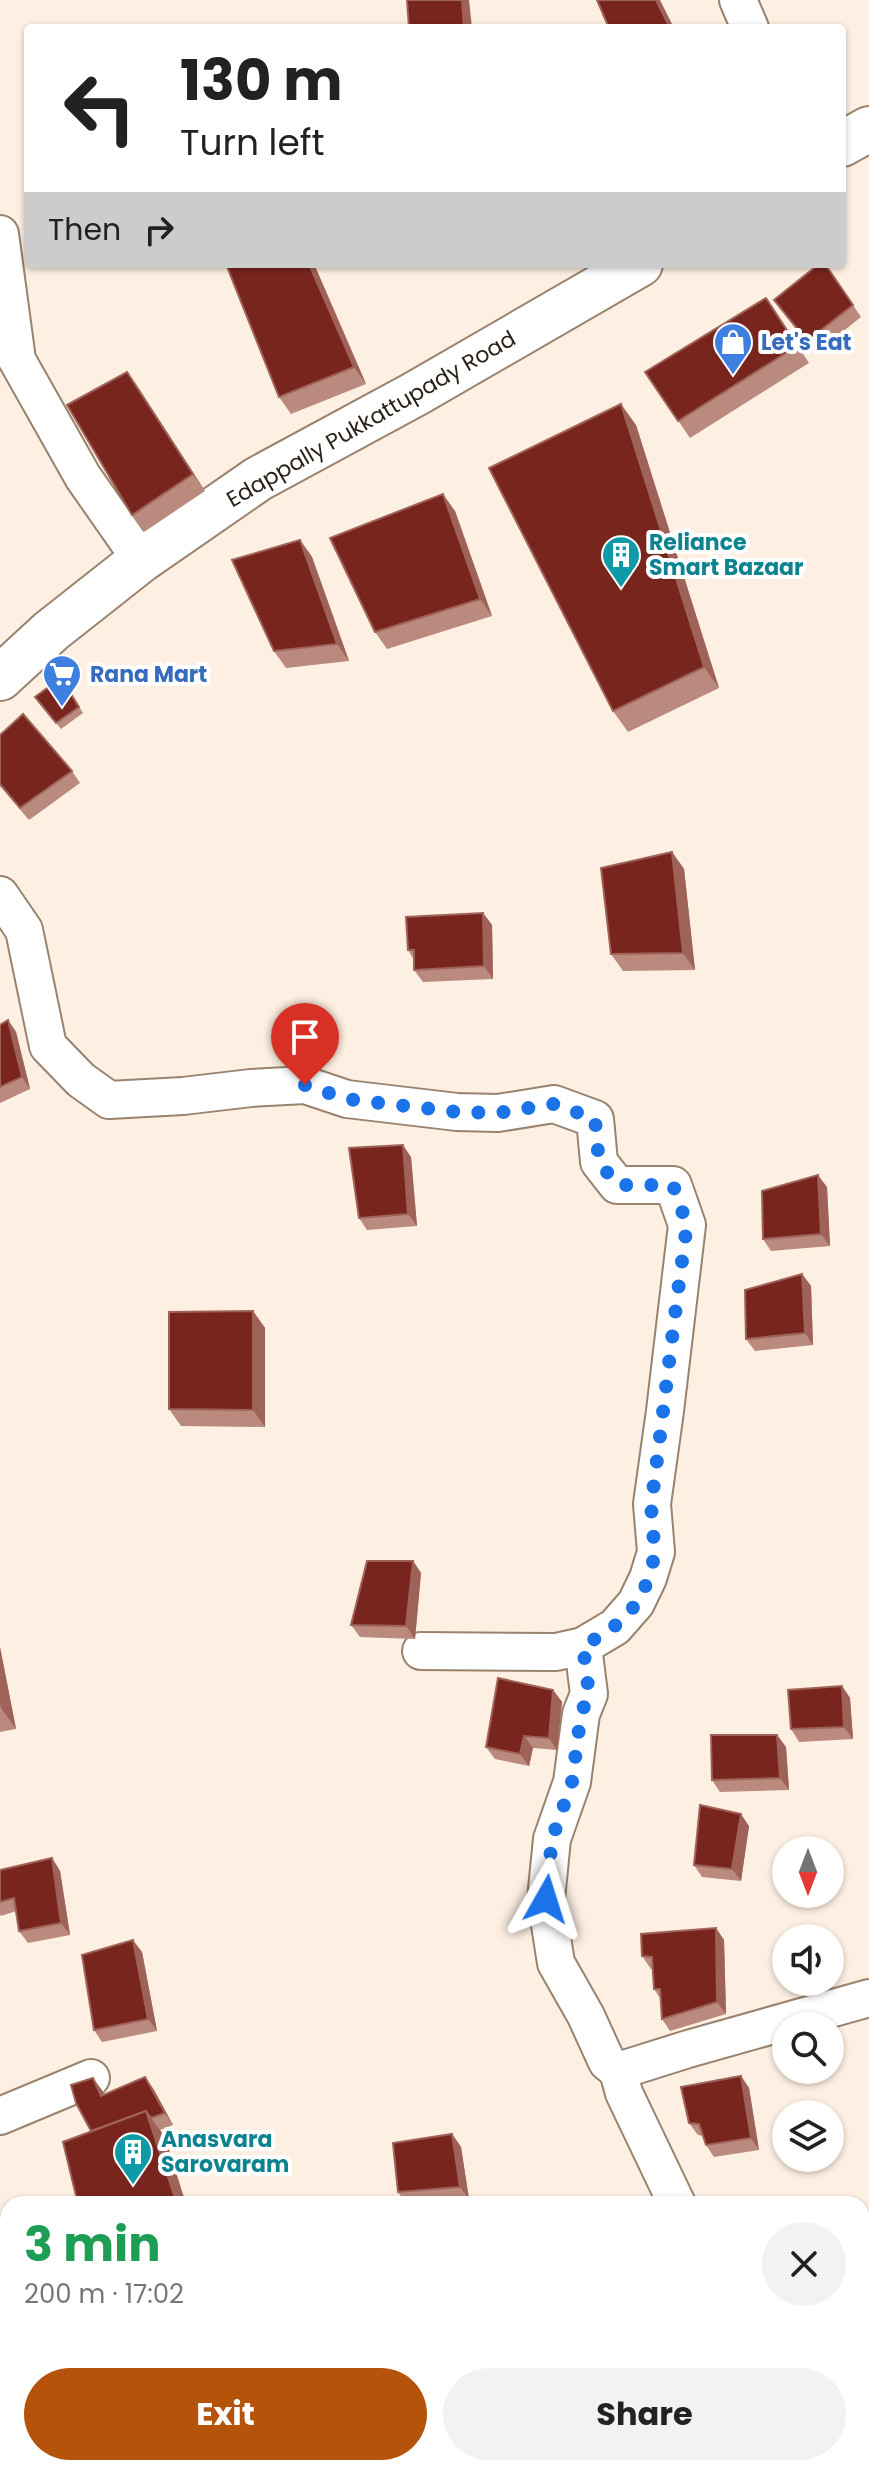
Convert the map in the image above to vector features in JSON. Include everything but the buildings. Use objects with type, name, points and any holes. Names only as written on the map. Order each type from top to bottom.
[{"type":"main road","points":[[846,142],[869,129]]},
{"type":"main road","name":"Edappally Pukkattupady Road","points":[[0,678],[51,631],[141,560],[258,479],[415,394],[633,268]]},
{"type":"street","points":[[738,0],[748,24]]},
{"type":"street","points":[[0,234],[17,360],[83,477],[141,560]]},
{"type":"street","points":[[0,895],[24,930],[48,1046],[81,1080],[109,1100],[305,1085],[347,1099],[457,1112],[498,1113],[554,1104],[595,1119],[599,1162],[617,1185],[673,1185],[687,1225],[652,1504],[656,1552],[636,1603],[615,1627],[583,1646],[556,1652],[421,1651]]},
{"type":"street","points":[[583,1646],[589,1694],[581,1714],[572,1782],[552,1839],[546,1899],[556,1963],[607,2062],[618,2071],[624,2093],[673,2196]]},
{"type":"street","points":[[618,2071],[869,1998]]},
{"type":"street","points":[[0,2116],[91,2078]]},
{"type":"place","name":"Let's Eat","points":[[733,376]]},
{"type":"place","name":"Reliance Smart Bazaar","points":[[621,589]]},
{"type":"place","name":"Rana Mart","points":[[62,708]]},
{"type":"place","name":"Anasvara Sarovaram","points":[[133,2186]]},
{"type":"route","points":[[305,1085],[347,1099],[457,1112],[498,1113],[554,1104],[595,1119],[599,1162],[617,1185],[673,1185],[687,1225],[652,1504],[656,1552],[636,1603],[615,1627],[583,1646],[589,1694],[581,1714],[572,1782],[552,1839],[546,1899]]}]
